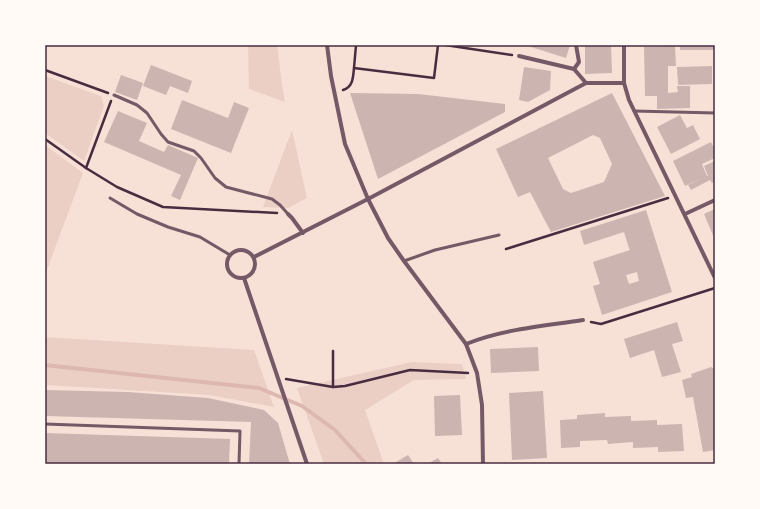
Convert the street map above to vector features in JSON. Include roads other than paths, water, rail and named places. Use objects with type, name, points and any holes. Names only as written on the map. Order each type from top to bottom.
[{"type":"street","points":[[327,45],[334,93],[345,144],[368,199],[388,238],[466,344],[477,374],[482,405],[483,464]]},
{"type":"street","points":[[574,69],[579,62],[576,45]]},
{"type":"street","points":[[624,45],[624,83],[629,100],[715,278]]},
{"type":"street","points":[[519,56],[574,69],[586,84]]},
{"type":"street","points":[[254,257],[303,233],[586,84],[624,83]]},
{"type":"street","points":[[685,214],[715,200]]},
{"type":"street","points":[[288,214],[303,233]]},
{"type":"street","points":[[243,250],[254,257],[254,270],[248,276],[239,278],[231,273],[227,264],[230,255],[234,252],[243,250]]},
{"type":"street","points":[[244,278],[307,464]]},
{"type":"street","points":[[466,344],[482,338],[535,327],[583,320]]},
{"type":"lane","points":[[114,95],[137,105],[147,113],[168,142],[194,152],[201,158],[215,178],[226,187],[272,199],[288,214]]},
{"type":"lane","points":[[634,111],[715,113]]},
{"type":"lane","points":[[110,198],[137,214],[168,227],[200,237],[230,255]]},
{"type":"lane","points":[[404,261],[435,250],[499,234]]},
{"type":"lane","points":[[45,424],[240,430],[239,464]]},
{"type":"waterway","points":[[45,365],[259,388],[302,406],[335,430],[366,464]]}]
